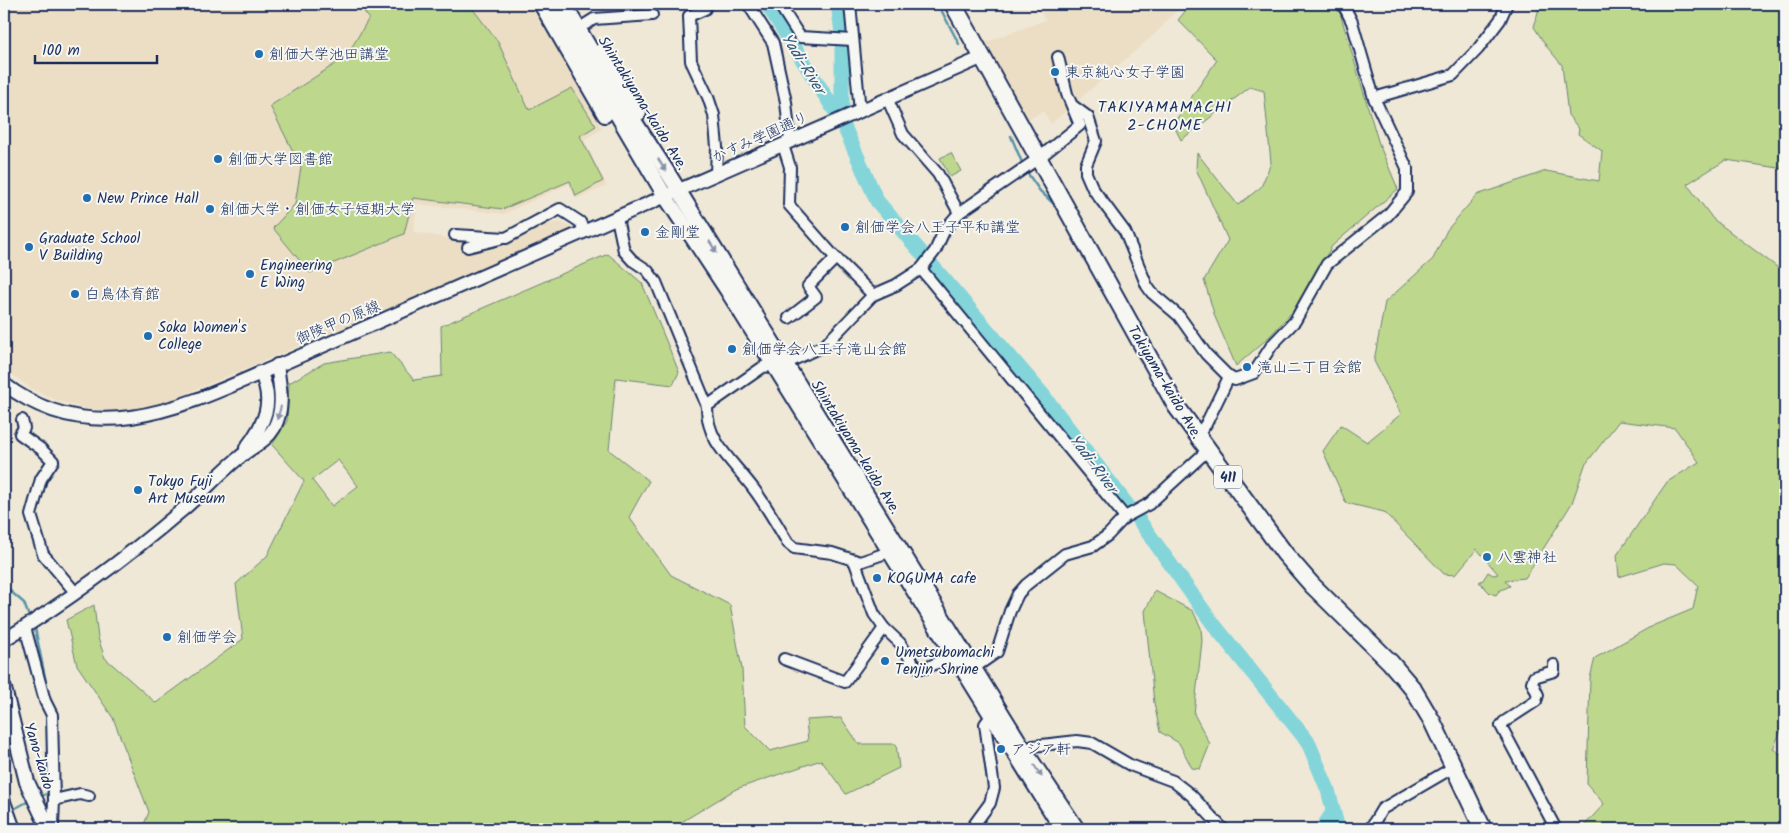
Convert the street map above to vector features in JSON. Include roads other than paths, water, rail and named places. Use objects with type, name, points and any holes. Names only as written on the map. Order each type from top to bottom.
[{"type":"highway","name":"Takiyama-kaido Ave.","points":[[953,4],[981,58],[1039,158],[1162,382],[1197,436],[1298,569],[1390,662],[1413,689],[1432,721],[1483,829]]},
{"type":"main road","points":[[541,4],[605,115],[636,148]]},
{"type":"main road","name":"Shintakiyama-kaido Ave.","points":[[552,4],[636,148],[671,193],[933,611],[954,655],[1062,829]]},
{"type":"main road","name":"Shintakiyama-kaido Ave.","points":[[564,4],[643,136],[671,193]]},
{"type":"main road","points":[[575,4],[641,115],[643,136]]},
{"type":"main road","name":"Shintakiyama-kaido Ave.","points":[[780,366],[890,552],[974,668],[1076,829]]},
{"type":"main road","name":"Yano-kaido","points":[[4,692],[27,782],[49,829]]},
{"type":"street","points":[[706,4],[705,10],[689,16],[690,61],[708,97],[714,115],[717,147],[716,174]]},
{"type":"street","points":[[748,4],[773,43],[786,102],[786,143],[790,167],[789,205],[836,258],[873,295]]},
{"type":"street","points":[[779,4],[800,37],[853,40]]},
{"type":"street","points":[[850,4],[858,112],[981,58]]},
{"type":"street","points":[[1072,105],[1088,117],[1096,141],[1086,166],[1086,173],[1093,189],[1125,232],[1152,294],[1179,316],[1206,354],[1229,377],[1235,380],[1254,373],[1272,345],[1295,322],[1327,264],[1388,215],[1407,192],[1407,168],[1374,98],[1352,22],[1343,4]]},
{"type":"street","points":[[1374,98],[1453,75],[1473,55],[1500,20],[1506,4]]},
{"type":"street","points":[[586,24],[594,19],[624,13],[652,14]]},
{"type":"street","points":[[706,406],[763,367],[780,366],[825,345],[873,295],[896,285],[921,268],[935,251],[945,228],[959,213],[1039,158],[1080,125],[1058,57]]},
{"type":"street","points":[[888,100],[903,134],[938,174],[959,213]]},
{"type":"street","name":"かすみ学園通り","points":[[671,193],[858,112]]},
{"type":"street","name":"御陵甲の原線","points":[[4,384],[29,399],[55,410],[83,418],[112,420],[167,411],[585,232],[671,193]]},
{"type":"street","points":[[468,247],[506,238],[560,209],[580,222],[585,232]]},
{"type":"street","points":[[617,218],[624,251],[632,260],[647,270],[656,282],[706,406],[706,418],[715,441],[754,489],[788,543],[794,548],[832,553],[860,562],[890,552]]},
{"type":"street","points":[[455,235],[506,238]]},
{"type":"street","points":[[789,318],[816,297],[808,286],[836,258]]},
{"type":"street","points":[[921,268],[1126,517]]},
{"type":"street","points":[[4,640],[75,592],[159,529],[240,456],[266,439],[274,428],[281,410],[282,393],[277,365]]},
{"type":"street","points":[[240,456],[259,431],[268,404],[268,392],[260,372]]},
{"type":"street","points":[[1197,436],[1206,424],[1229,377]]},
{"type":"street","points":[[22,420],[24,428],[20,434],[41,449],[53,461],[41,479],[32,515],[43,554],[75,592]]},
{"type":"street","points":[[974,668],[997,652],[1010,611],[1018,594],[1026,585],[1065,554],[1093,546],[1108,536],[1126,517],[1147,506],[1208,450]]},
{"type":"street","points":[[854,560],[874,614],[884,628],[900,643],[913,663],[919,668],[926,668],[954,655]]},
{"type":"street","points":[[25,627],[45,701],[51,711],[54,800],[53,825],[49,829]]},
{"type":"street","points":[[784,659],[845,682],[884,628]]},
{"type":"street","points":[[1542,829],[1554,826],[1501,726],[1504,722],[1536,701],[1538,695],[1532,682],[1534,677],[1554,671],[1554,666]]},
{"type":"street","points":[[971,829],[990,804],[994,788],[985,724],[991,716]]},
{"type":"street","points":[[1025,751],[1033,746],[1076,741],[1092,743],[1130,765],[1173,781],[1191,794],[1223,829]]},
{"type":"street","points":[[1370,829],[1382,809],[1454,768]]},
{"type":"street","points":[[54,800],[80,794],[89,796]]},
{"type":"street","points":[[4,799],[15,829]]},
{"type":"waterway","name":"Yadi-River","points":[[767,4],[842,122],[877,201],[1043,395],[1141,523],[1211,621],[1308,742],[1328,790],[1338,829]]},
{"type":"waterway","name":"Yadi-River","points":[[838,4],[842,33]]},
{"type":"waterway","points":[[938,4],[959,44]]},
{"type":"waterway","name":"Yadi-River","points":[[842,48],[842,121]]},
{"type":"waterway","points":[[1011,136],[1023,165]]},
{"type":"waterway","points":[[1026,171],[1040,191],[1054,204]]},
{"type":"waterway","points":[[4,591],[9,590],[24,603],[28,614]]},
{"type":"waterway","points":[[35,628],[50,702]]},
{"type":"waterway","points":[[40,797],[50,792],[50,789]]},
{"type":"waterway","points":[[16,817],[14,809],[27,802]]},
{"type":"waterway","name":"Yadi-River","points":[[1322,829],[1333,812]]},
{"type":"place","name":"創価大学池田講堂","points":[[259,54]]},
{"type":"place","name":"東京純心女子学園","points":[[1055,72]]},
{"type":"place","name":"創価大学図書館","points":[[218,159]]},
{"type":"place","name":"New Prince Hall","points":[[87,198]]},
{"type":"place","name":"創価大学・創価女子短期大学","points":[[210,209]]},
{"type":"place","name":"創価学会八王子平和講堂","points":[[845,227]]},
{"type":"place","name":"金剛堂","points":[[645,232]]},
{"type":"place","name":"Graduate School V Building","points":[[29,247]]},
{"type":"place","name":"Engineering E Wing","points":[[250,274]]},
{"type":"place","name":"白鳥体育館","points":[[75,294]]},
{"type":"place","name":"Soka Women's College","points":[[148,336]]},
{"type":"place","name":"創価学会八王子滝山会館","points":[[732,349]]},
{"type":"place","name":"滝山二丁目会館","points":[[1247,367]]},
{"type":"place","name":"Tokyo Fuji Art Museum","points":[[138,490]]},
{"type":"place","name":"八雲神社","points":[[1487,557]]},
{"type":"place","name":"KOGUMA cafe","points":[[877,578]]},
{"type":"place","name":"創価学会","points":[[167,637]]},
{"type":"place","name":"Umetsubomachi Tenjin Shrine","points":[[885,661]]},
{"type":"place","name":"アジア軒","points":[[1001,749]]},
{"type":"district","name":"TAKIYAMAMACHI 2-CHOME","points":[[1165,115]]}]
